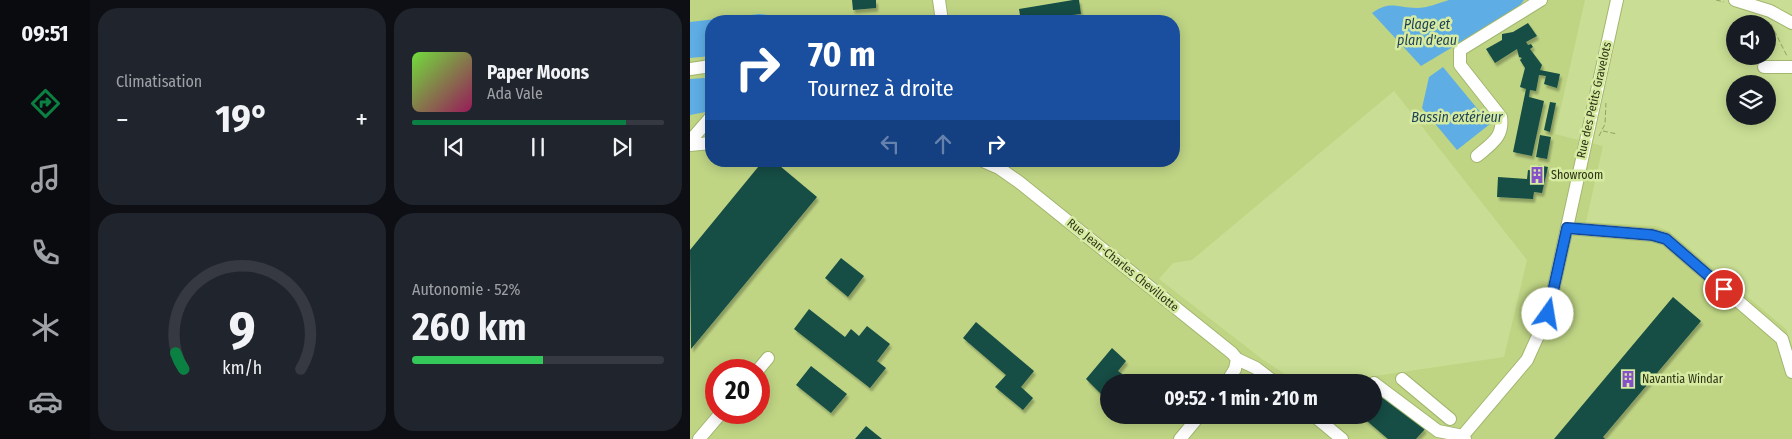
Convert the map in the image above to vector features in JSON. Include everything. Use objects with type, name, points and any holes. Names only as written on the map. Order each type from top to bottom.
[{"type":"street","points":[[939,0],[941,15]]},
{"type":"street","name":"Rue des Petits Gravelots","points":[[1463,438],[1527,360],[1548,314],[1617,0]]},
{"type":"street","points":[[1477,156],[1500,136],[1503,126],[1501,117],[1460,65],[1460,50],[1535,1]]},
{"type":"street","points":[[1731,2],[1770,11],[1792,23]]},
{"type":"street","points":[[1764,68],[1790,62]]},
{"type":"street","points":[[690,69],[705,67]]},
{"type":"street","points":[[690,141],[705,124]]},
{"type":"street","points":[[690,145],[705,144]]},
{"type":"street","name":"Rue Jean-Charles Chevillotte","points":[[997,167],[1019,182],[1232,353],[1237,359],[1264,374]]},
{"type":"street","points":[[1567,228],[1652,235],[1666,239],[1782,339],[1792,372]]},
{"type":"street","points":[[1233,374],[1236,369],[1237,359]]},
{"type":"street","points":[[1402,379],[1450,419]]},
{"type":"street","points":[[1382,389],[1438,431],[1463,438]]},
{"type":"street","points":[[699,439],[712,424]]},
{"type":"street","points":[[1180,439],[1192,424]]},
{"type":"street","points":[[1324,424],[1342,439]]},
{"type":"path","points":[[1716,0],[1731,2]]},
{"type":"path","points":[[1776,36],[1790,62]]},
{"type":"path","points":[[1602,131],[1617,134]]},
{"type":"shaded area","points":[[690,0],[1585,0],[1555,134],[1603,146],[1586,222],[1656,226],[1669,231],[1786,329],[1792,346],[1792,439],[690,439]],"holes":[[[1394,91],[1527,260],[1504,357],[1382,375],[1382,424],[1100,424],[1100,374],[1285,374],[1262,359],[1159,279],[1173,263],[1192,260]]]},
{"type":"water","name":"Plage et plan d'eau","points":[[1449,0],[1524,0],[1518,8],[1421,66],[1372,13],[1389,6],[1421,8]]},
{"type":"water","points":[[705,20],[705,57],[690,58],[690,22]]},
{"type":"water","name":"Bassin extérieur","points":[[1443,67],[1490,124],[1457,150],[1422,108],[1429,77]]},
{"type":"water","points":[[705,78],[705,112],[690,115],[690,79]]},
{"type":"building","points":[[852,0],[876,0],[876,8],[853,10]]},
{"type":"building","points":[[1079,0],[1081,14],[1020,15],[1019,9]]},
{"type":"building","points":[[1528,23],[1537,36],[1526,42],[1528,45],[1531,44],[1533,47],[1530,49],[1542,65],[1540,70],[1560,74],[1557,88],[1544,84],[1546,76],[1539,75],[1536,91],[1530,90],[1529,97],[1544,101],[1532,156],[1513,152],[1526,89],[1520,87],[1525,68],[1520,60],[1522,58],[1519,57],[1517,49],[1495,63],[1486,49],[1502,40],[1502,34],[1513,32]]},
{"type":"building","points":[[1550,102],[1556,103],[1550,132],[1544,130]]},
{"type":"building","points":[[1540,135],[1551,137],[1547,159],[1536,157]]},
{"type":"building","points":[[1538,165],[1548,167],[1542,193],[1534,192],[1533,199],[1497,197],[1498,177],[1527,179],[1528,170],[1538,171]]},
{"type":"building","points":[[758,167],[781,167],[817,197],[691,349],[690,250]]},
{"type":"building","points":[[841,258],[864,276],[848,297],[825,278]]},
{"type":"building","name":"Navantia Windar","points":[[1673,297],[1701,321],[1603,437],[1605,439],[1554,439]]},
{"type":"building","points":[[809,309],[845,337],[851,329],[859,336],[867,326],[890,344],[877,361],[886,368],[870,388],[794,329]]},
{"type":"building","points":[[976,322],[1034,371],[1021,387],[1033,398],[1023,410],[995,387],[1006,375],[963,338]]},
{"type":"building","points":[[1112,348],[1126,361],[1118,371],[1122,374],[1100,374],[1100,393],[1086,379]]},
{"type":"building","points":[[811,366],[847,394],[831,413],[796,385]]},
{"type":"building","points":[[1382,392],[1425,429],[1416,439],[1388,439],[1370,424],[1382,424]]},
{"type":"building","points":[[866,426],[882,439],[855,439]]},
{"type":"place","name":"Showroom","points":[[1537,175]]},
{"type":"place","name":"Navantia Windar","points":[[1628,379]]},
{"type":"route","points":[[1548,314],[1567,228],[1652,235],[1666,239],[1724,289]]}]
